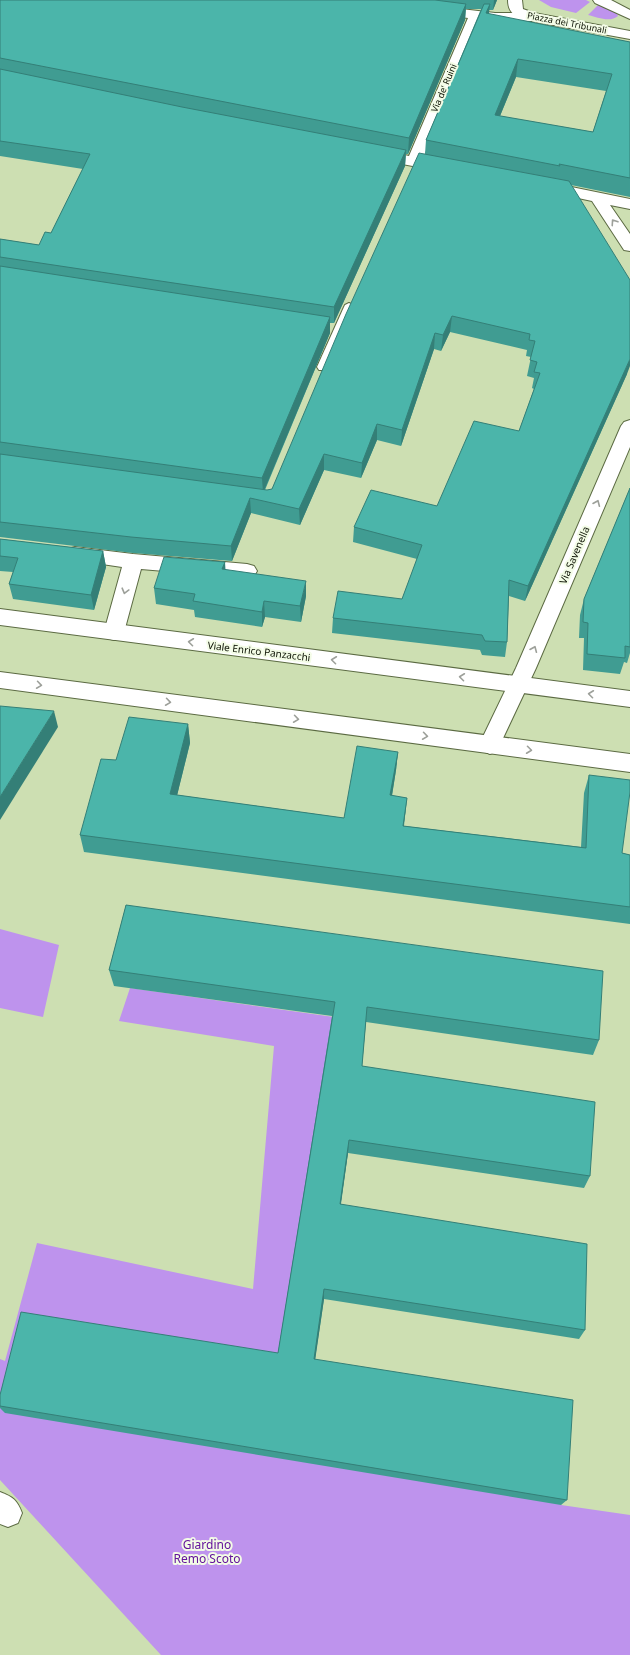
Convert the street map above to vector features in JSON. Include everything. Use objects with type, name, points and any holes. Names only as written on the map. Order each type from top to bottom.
[{"type":"street","name":"Piazza dei Tribunali","points":[[515,0],[515,8],[518,12],[531,17],[630,35]]},
{"type":"street","points":[[600,0],[630,15]]},
{"type":"street","points":[[423,8],[476,15],[531,17]]},
{"type":"street","name":"Via de' Ruini","points":[[412,168],[476,15]]},
{"type":"street","points":[[360,151],[412,168],[460,170]]},
{"type":"street","points":[[536,185],[630,204]]},
{"type":"street","points":[[597,197],[630,246]]},
{"type":"street","name":"Via Savenella","points":[[518,684],[630,426]]},
{"type":"street","points":[[55,551],[133,561],[247,572]]},
{"type":"street","points":[[114,632],[133,561]]},
{"type":"street","name":"Viale Enrico Panzacchi","points":[[0,617],[630,699]]},
{"type":"street","points":[[0,680],[630,763]]},
{"type":"street","points":[[490,745],[518,684]]},
{"type":"lane","points":[[318,379],[335,329],[355,294]]},
{"type":"green space","points":[[539,0],[586,0],[590,2],[576,13],[551,7]]},
{"type":"green space","points":[[598,5],[616,12],[618,16],[607,19],[588,15]]},
{"type":"green space","points":[[0,929],[59,945],[43,1017],[0,1008]]},
{"type":"green space","name":"Giardino Remo Scoto","points":[[130,988],[334,1017],[279,1362],[561,1505],[630,1515],[630,1655],[161,1655],[0,1480],[0,1359],[5,1361],[37,1243],[253,1289],[274,1046],[119,1021]]},
{"type":"building","points":[[0,0],[435,0],[466,4],[409,138],[0,58]]},
{"type":"building","points":[[484,4],[490,4],[486,13],[630,42],[630,178],[426,140]],"holes":[[[518,59],[612,74],[593,132],[495,115]]]},
{"type":"building","points":[[0,69],[182,107],[406,150],[334,307],[0,257],[0,239],[39,245],[45,232],[51,233],[90,154],[0,141]]},
{"type":"building","points":[[419,153],[569,181],[630,280],[630,359],[528,586],[509,580],[507,642],[485,641],[482,635],[333,618],[338,591],[402,599],[422,545],[354,527],[371,490],[437,506],[474,421],[519,431],[540,373],[534,372],[537,362],[530,360],[535,341],[529,340],[530,334],[452,316],[443,335],[435,333],[402,430],[377,424],[362,463],[324,454],[299,509],[250,498],[231,546],[131,537],[0,522],[0,454],[267,490],[272,489],[346,314]]},
{"type":"building","points":[[0,266],[330,317],[262,478],[0,442]]},
{"type":"building","points":[[630,488],[630,647],[625,646],[625,658],[587,654],[588,623],[583,622],[584,599]]},
{"type":"building","points":[[0,539],[103,551],[91,595],[9,584],[18,558],[0,556]]},
{"type":"building","points":[[164,557],[225,562],[222,569],[306,581],[300,606],[264,601],[262,612],[193,601],[195,594],[154,588]]},
{"type":"building","points":[[0,706],[54,711],[0,797]]},
{"type":"building","points":[[129,717],[188,724],[170,794],[344,818],[357,746],[398,752],[390,795],[407,798],[403,826],[586,848],[589,775],[630,780],[630,792],[622,853],[630,855],[630,907],[80,835],[101,759],[116,760]]},
{"type":"building","points":[[126,905],[603,971],[599,1040],[367,1007],[362,1066],[595,1102],[590,1176],[349,1140],[340,1204],[587,1244],[585,1330],[324,1289],[314,1359],[573,1400],[567,1500],[0,1406],[0,1395],[21,1312],[278,1353],[335,1002],[109,970]]}]
